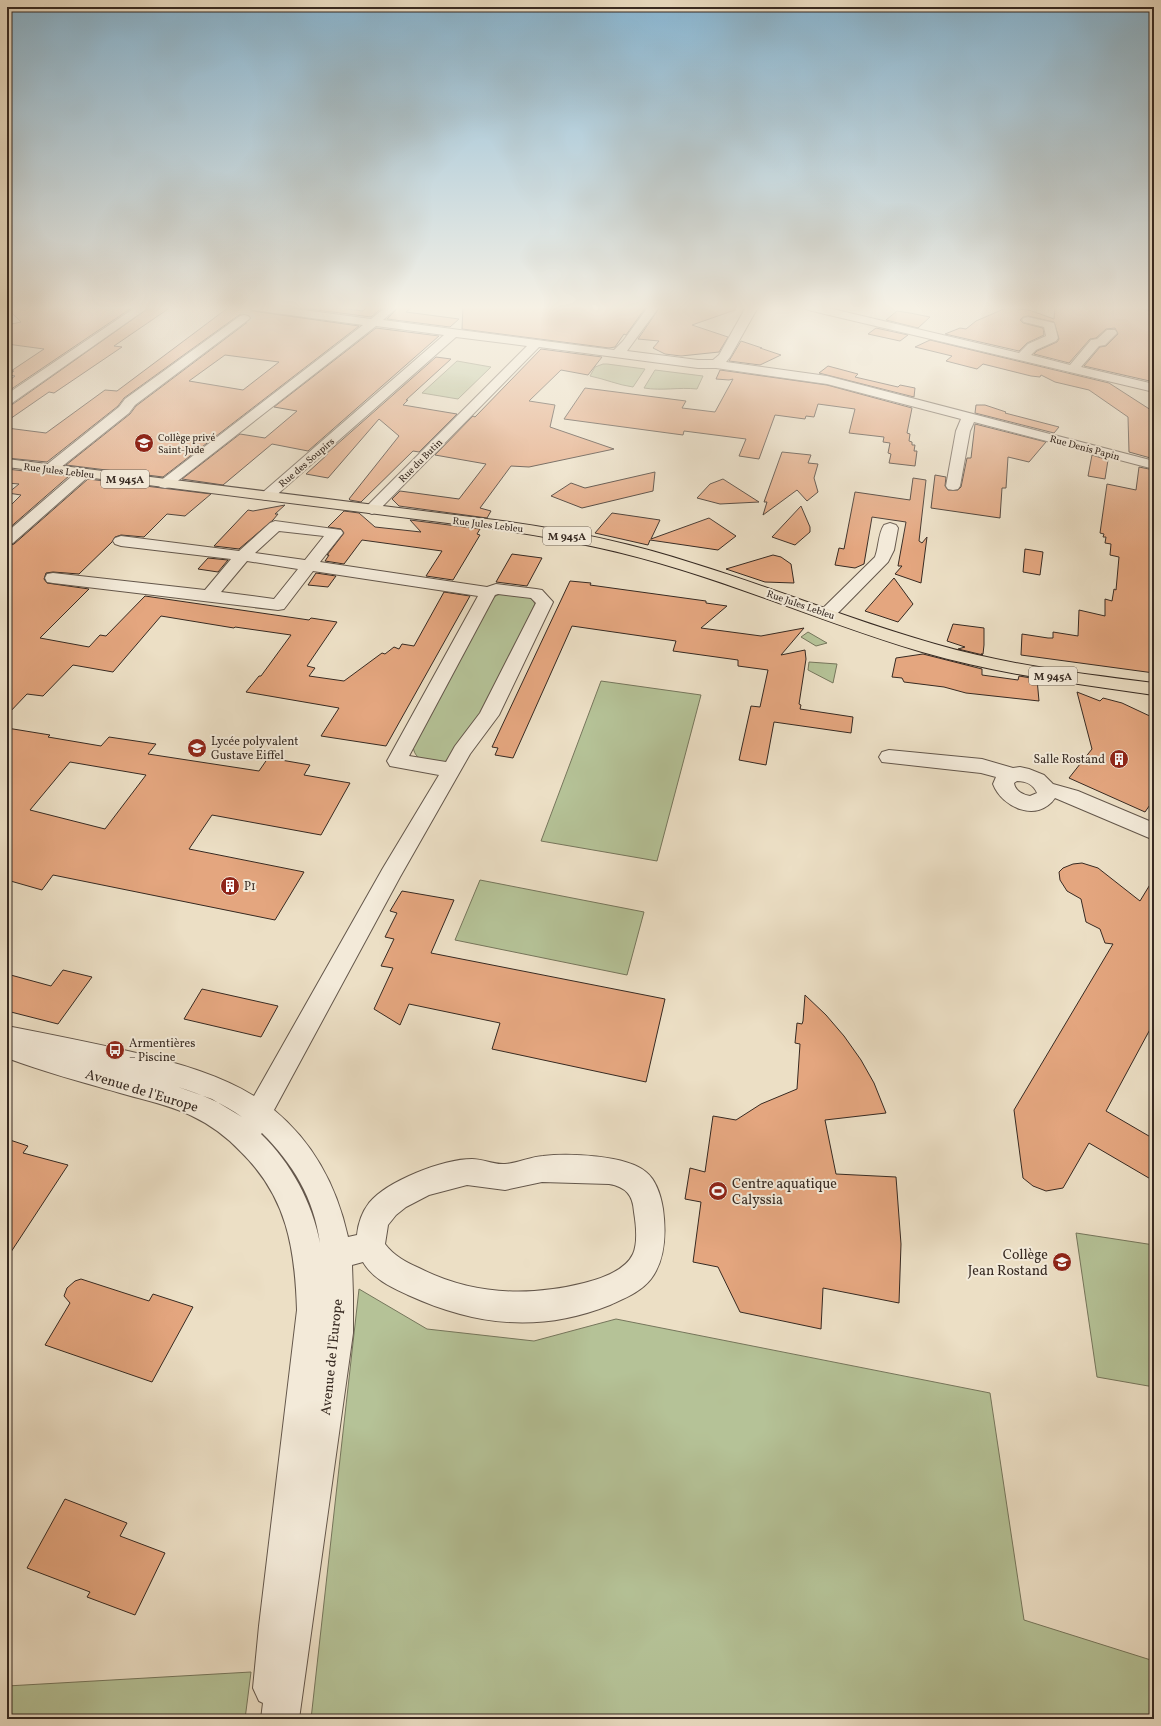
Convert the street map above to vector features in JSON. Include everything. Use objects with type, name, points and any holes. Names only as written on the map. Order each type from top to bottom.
[{"type":"main road","name":"Rue Jules Lebleu","points":[[7,464],[543,531],[607,544],[701,570],[909,642],[953,655],[1035,673],[1154,689]]},
{"type":"main road","name":"Rue Jules Lebleu","points":[[953,655],[1154,680]]},
{"type":"street","points":[[7,400],[25,388]]},
{"type":"street","points":[[50,469],[124,410],[130,402],[149,388]]},
{"type":"street","points":[[165,484],[289,388]]},
{"type":"street","name":"Rue des Soupirs","points":[[267,496],[391,388]]},
{"type":"street","name":"Rue du Butin","points":[[372,509],[492,388]]},
{"type":"street","name":"Rue Denis Papin","points":[[856,388],[1154,465]]},
{"type":"street","points":[[953,486],[963,431],[970,417]]},
{"type":"street","points":[[7,540],[84,473]]},
{"type":"street","points":[[53,578],[278,605],[335,533],[275,526],[243,556],[209,596]]},
{"type":"street","points":[[827,614],[882,559],[886,550],[890,528]]},
{"type":"street","points":[[121,540],[243,556],[488,592],[496,589],[536,594],[545,602],[489,715],[462,751],[451,770],[391,874],[252,1125]]},
{"type":"street","points":[[451,770],[397,761],[488,592]]},
{"type":"street","points":[[889,757],[982,766],[1014,775],[1026,775],[1033,777],[1043,784],[1047,794],[1045,798],[1041,802],[1027,803],[1019,801],[1007,794],[1004,789],[1004,780],[1014,775]]},
{"type":"street","points":[[1046,789],[1071,796],[1154,832]]},
{"type":"street","name":"Avenue de l'Europe","points":[[11,1047],[185,1100],[215,1114],[252,1125],[322,1257],[338,1299],[335,1354],[280,1719]]},
{"type":"street","points":[[545,1169],[608,1170],[619,1172],[634,1179],[645,1192],[647,1201],[649,1232],[648,1249],[646,1260],[638,1271],[628,1280],[616,1287],[584,1298],[558,1304],[537,1307],[492,1307],[452,1299],[433,1292],[384,1266],[375,1257],[370,1246],[372,1225],[379,1213],[388,1203],[420,1186],[453,1174],[480,1172],[495,1177],[502,1177],[545,1169]]},
{"type":"street","points":[[322,1257],[370,1246]]},
{"type":"street","name":"Avenue de l'Europe","points":[[269,1719],[277,1626],[312,1310],[322,1257]]},
{"type":"green space","points":[[428,388],[470,388],[458,399],[422,393]]},
{"type":"green space","points":[[644,388],[698,388],[697,389]]},
{"type":"green space","points":[[501,593],[529,597],[535,604],[481,716],[446,764],[429,762],[419,758],[416,755],[413,744],[494,597]]},
{"type":"green space","points":[[808,632],[827,643],[816,646],[801,637]]},
{"type":"green space","points":[[809,662],[837,664],[833,683],[808,670]]},
{"type":"green space","points":[[601,681],[701,695],[657,861],[541,841]]},
{"type":"green space","points":[[480,880],[644,912],[627,975],[455,940]]},
{"type":"green space","points":[[1076,1233],[1154,1245],[1154,1387],[1097,1377]]},
{"type":"green space","points":[[359,1289],[427,1329],[534,1341],[616,1319],[990,1393],[1024,1620],[1154,1661],[1154,1719],[311,1719]]},
{"type":"green space","points":[[251,1672],[245,1719],[7,1719],[7,1686]]},
{"type":"building","points":[[7,388],[14,388],[7,392]]},
{"type":"building","points":[[36,388],[62,388],[54,393],[49,392],[7,421],[7,405],[13,404]]},
{"type":"building","points":[[122,388],[138,388],[124,398],[118,406],[47,462],[7,458],[7,428],[46,433],[105,390],[117,391]]},
{"type":"building","points":[[161,388],[228,388],[243,390],[246,388],[279,388],[163,477],[66,465],[130,414],[136,406]]},
{"type":"building","points":[[299,388],[380,388],[308,451],[272,444],[223,485],[182,479],[240,434],[265,438],[297,411],[274,407]]},
{"type":"building","points":[[401,388],[420,388],[406,400],[408,400],[403,405],[457,414],[419,452],[413,451],[361,502],[349,499],[399,436],[379,419],[328,478],[306,474],[328,454],[326,454]]},
{"type":"building","points":[[504,388],[543,388],[529,401],[555,405],[550,427],[614,449],[529,467],[511,466],[480,508],[491,511],[487,518],[399,506],[392,499],[400,491],[459,499],[486,464],[435,455],[473,416],[475,417]]},
{"type":"building","points":[[585,388],[686,401],[682,408],[715,412],[728,388],[836,388],[912,408],[907,433],[910,434],[909,441],[912,442],[912,445],[915,445],[914,451],[917,451],[915,466],[889,463],[891,454],[888,453],[890,443],[883,442],[884,437],[849,433],[855,409],[818,404],[814,417],[806,416],[805,419],[775,415],[759,459],[739,456],[746,439],[684,431],[683,435],[564,419]]},
{"type":"building","points":[[877,388],[915,388],[914,397]]},
{"type":"building","points":[[1079,388],[1116,388],[1154,412],[1154,459],[1129,452],[1128,417],[1089,390]]},
{"type":"building","points":[[976,405],[985,405],[1006,412],[1005,413],[1059,427],[1054,433],[975,413]]},
{"type":"building","points":[[975,424],[1046,442],[1029,462],[1008,457],[1006,488],[1002,488],[1000,518],[931,508],[935,475],[946,477],[945,486],[948,490],[958,490],[961,487],[967,458],[971,458]]},
{"type":"building","points":[[782,452],[811,455],[808,463],[818,464],[814,478],[818,492],[807,501],[797,490],[763,515],[767,502],[764,502]]},
{"type":"building","points":[[1092,455],[1108,460],[1105,479],[1088,476]]},
{"type":"building","points":[[1139,467],[1154,470],[1154,673],[1021,655],[1022,634],[1053,638],[1053,632],[1078,636],[1079,610],[1105,616],[1105,599],[1112,601],[1114,589],[1116,590],[1119,557],[1110,555],[1111,544],[1105,543],[1106,537],[1103,537],[1104,534],[1100,533],[1107,484],[1136,490]]},
{"type":"building","points":[[7,469],[69,476],[7,530],[7,509],[21,495],[8,493],[19,484],[7,483]]},
{"type":"building","points":[[655,472],[653,491],[582,508],[551,496],[571,483],[585,488]]},
{"type":"building","points":[[913,478],[926,480],[919,541],[922,543],[927,537],[921,583],[895,574],[902,566],[898,566],[906,522],[872,517],[864,564],[855,568],[835,565],[839,548],[844,549],[855,492],[910,500]]},
{"type":"building","points":[[88,479],[211,494],[185,516],[167,514],[144,537],[121,535],[115,537],[112,542],[79,574],[53,572],[46,573],[44,579],[47,583],[89,589],[40,638],[89,647],[100,635],[106,636],[145,596],[309,620],[311,618],[337,622],[307,666],[315,668],[309,676],[344,681],[382,653],[385,654],[394,647],[399,649],[402,644],[414,646],[444,592],[470,596],[386,746],[321,736],[339,708],[246,692],[259,676],[261,676],[291,635],[234,628],[161,616],[113,672],[73,665],[43,696],[27,694],[7,715],[7,546],[14,544]]},
{"type":"building","points":[[723,479],[759,502],[720,504],[697,498],[710,484]]},
{"type":"building","points":[[285,505],[275,514],[278,514],[273,520],[239,549],[214,546],[248,510],[253,511]]},
{"type":"building","points":[[801,506],[810,527],[810,532],[795,545],[772,537]]},
{"type":"building","points":[[344,511],[359,513],[375,527],[421,532],[410,520],[480,529],[477,534],[480,535],[453,580],[426,576],[442,551],[362,540],[344,564],[325,561],[329,555],[327,555],[344,533],[341,529],[328,527]]},
{"type":"building","points":[[612,513],[660,520],[651,539],[709,518],[736,536],[718,550],[650,540],[648,545],[595,533]]},
{"type":"building","points":[[1025,549],[1043,552],[1040,575],[1023,572]]},
{"type":"building","points":[[512,554],[542,558],[527,586],[496,582]]},
{"type":"building","points":[[773,555],[781,557],[791,564],[794,583],[765,582],[726,569]]},
{"type":"building","points":[[208,558],[228,560],[218,572],[198,569]]},
{"type":"building","points":[[316,573],[336,576],[328,587],[308,585]]},
{"type":"building","points":[[894,578],[913,604],[898,622],[865,611]]},
{"type":"building","points":[[570,581],[706,601],[706,603],[727,606],[701,628],[761,636],[804,628],[781,655],[805,650],[806,659],[799,704],[801,705],[800,709],[853,717],[851,733],[774,722],[766,765],[739,760],[751,706],[760,707],[768,670],[738,666],[738,660],[673,651],[676,641],[572,626],[513,758],[495,755],[498,748],[492,747]]},
{"type":"building","points":[[953,624],[984,628],[983,654],[981,654],[983,655],[958,649],[965,647],[947,641]]},
{"type":"building","points":[[923,654],[982,669],[982,675],[1018,680],[1019,676],[1037,679],[1039,701],[966,693],[944,687],[904,682],[902,678],[892,677],[896,658]]},
{"type":"building","name":"Salle Rostand","points":[[1077,692],[1100,701],[1103,698],[1122,703],[1154,718],[1154,799],[1145,812],[1069,778],[1092,749]]},
{"type":"building","points":[[7,728],[50,735],[48,737],[101,746],[109,737],[156,744],[148,754],[259,771],[268,758],[281,760],[310,765],[304,775],[350,783],[321,835],[212,815],[189,849],[304,872],[275,920],[53,875],[42,890],[7,880]],"holes":[[[70,762],[146,775],[105,829],[30,810]]]},
{"type":"building","points":[[1082,863],[1098,868],[1140,901],[1154,878],[1154,1022],[1106,1111],[1154,1139],[1154,1181],[1089,1143],[1063,1188],[1046,1191],[1033,1186],[1023,1178],[1014,1110],[1113,944],[1105,943],[1100,929],[1086,922],[1081,899],[1067,891],[1060,880],[1059,872],[1063,868],[1073,864]]},
{"type":"building","points":[[402,891],[454,900],[431,953],[665,999],[646,1082],[492,1049],[500,1023],[409,1004],[400,1025],[374,1009],[393,968],[381,966],[394,939],[385,937],[397,913],[390,911]]},
{"type":"building","points":[[63,970],[92,977],[58,1024],[7,1011],[7,974],[51,986]]},
{"type":"building","points":[[202,989],[278,1006],[261,1037],[184,1019]]},
{"type":"building","points":[[805,995],[826,1015],[844,1036],[861,1060],[874,1083],[886,1113],[825,1120],[836,1174],[896,1177],[901,1244],[899,1303],[823,1288],[821,1329],[740,1312],[718,1267],[693,1262],[701,1202],[685,1199],[690,1168],[705,1172],[713,1116],[736,1120],[761,1104],[797,1089],[800,1044],[795,1043],[797,1023],[802,1024],[803,1021]]},
{"type":"building","points":[[7,1139],[28,1146],[23,1153],[68,1165],[7,1258]]},
{"type":"building","points":[[81,1279],[149,1301],[153,1294],[193,1307],[152,1382],[45,1345],[70,1303],[64,1296],[67,1288],[75,1281]]},
{"type":"building","points":[[65,1499],[127,1523],[120,1536],[165,1553],[135,1615],[87,1597],[90,1592],[27,1568]]},
{"type":"place","name":"Collège privé Saint-Jude","points":[[144,443]]},
{"type":"place","name":"Lycée polyvalent Gustave Eiffel","points":[[197,748]]},
{"type":"place","name":"Salle Rostand","points":[[1119,759]]},
{"type":"place","name":"P1","points":[[230,886]]},
{"type":"place","name":"Armentières – Piscine","points":[[115,1050]]},
{"type":"place","name":"Centre aquatique Calyssia","points":[[718,1191]]},
{"type":"place","name":"Collège Jean Rostand","points":[[1062,1262]]}]
